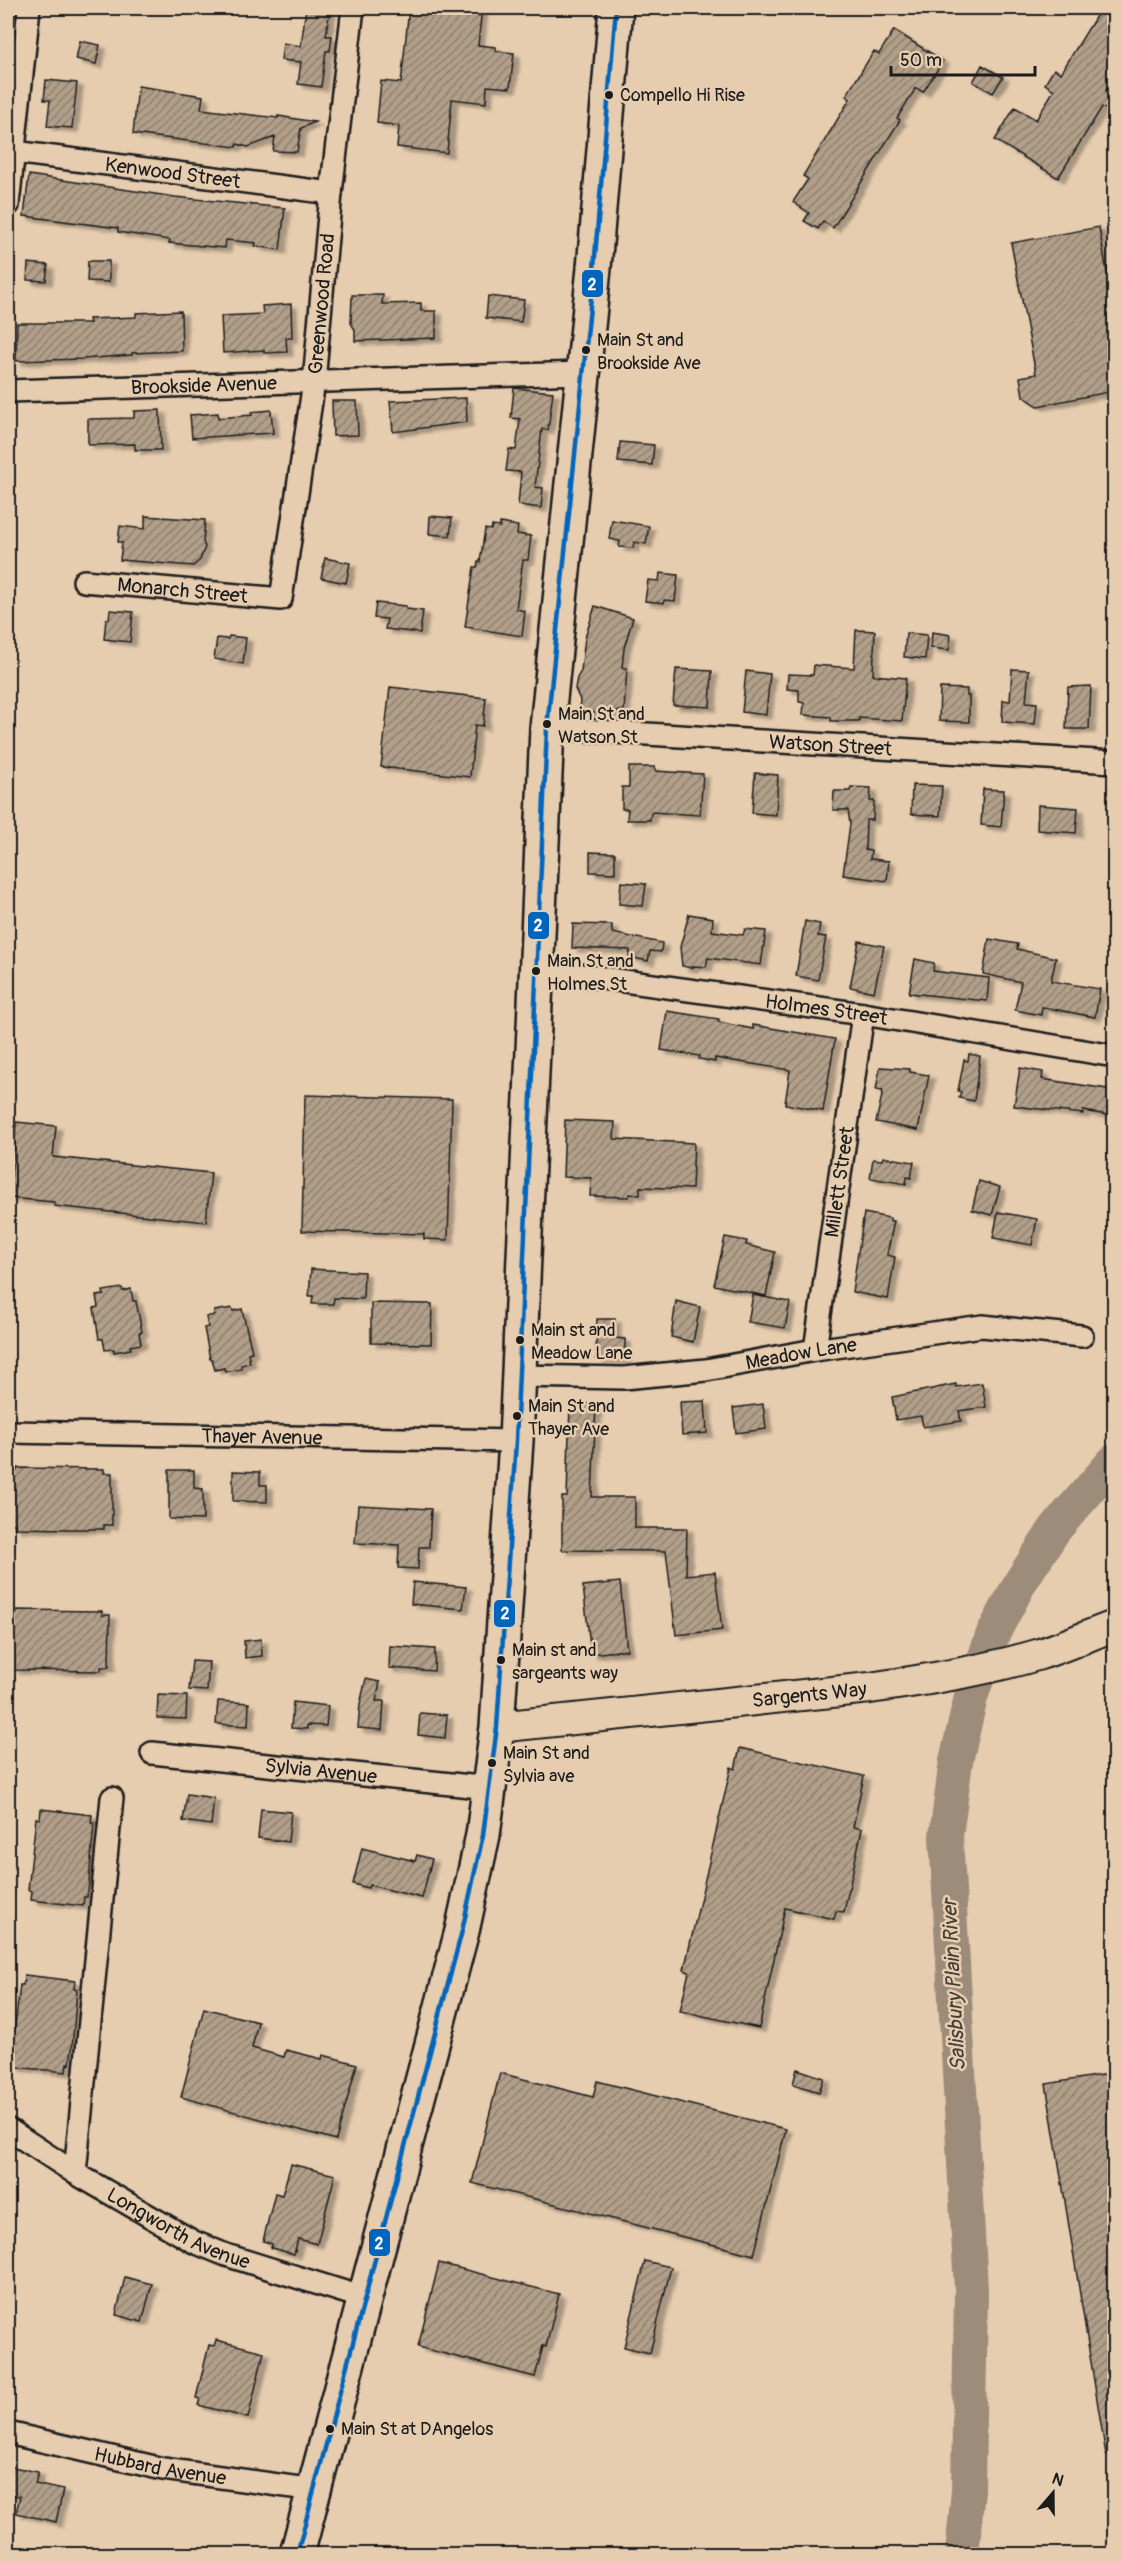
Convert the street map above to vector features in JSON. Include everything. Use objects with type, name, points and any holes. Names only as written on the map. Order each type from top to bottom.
[{"type":"main road","points":[[297,2554],[462,1931],[483,1835],[490,1788],[497,1727],[516,1441],[547,728],[594,268],[616,8]]},
{"type":"main road","name":"Sargents Way","points":[[497,1727],[870,1688],[930,1679],[984,1669],[1040,1654],[1114,1626]]},
{"type":"street","points":[[8,205],[29,8]]},
{"type":"street","name":"Greenwood Road","points":[[281,599],[314,382],[331,194],[353,8]]},
{"type":"street","name":"Kenwood Street","points":[[14,152],[331,194]]},
{"type":"street","name":"Brookside Avenue","points":[[8,391],[582,374]]},
{"type":"street","name":"Monarch Street","points":[[84,581],[281,599]]},
{"type":"street","name":"Watson Street","points":[[547,728],[1114,762]]},
{"type":"street","name":"Holmes Street","points":[[537,969],[863,1014],[1114,1056]]},
{"type":"street","name":"Millett Street","points":[[815,1350],[863,1014]]},
{"type":"street","name":"Meadow Lane","points":[[519,1376],[635,1377],[706,1370],[815,1350],[982,1326],[1082,1336]]},
{"type":"street","name":"Thayer Avenue","points":[[8,1432],[516,1441]]},
{"type":"street","name":"Sylvia Avenue","points":[[152,1754],[490,1788]]},
{"type":"street","points":[[75,2173],[111,1798]]},
{"type":"street","name":"Longworth Avenue","points":[[8,2129],[75,2173],[194,2242],[226,2255],[364,2298]]},
{"type":"street","name":"Hubbard Avenue","points":[[8,2433],[163,2469],[314,2490]]},
{"type":"building","points":[[306,8],[330,8],[326,36],[332,36],[330,51],[326,51],[321,87],[298,84],[301,62],[281,60],[283,43],[301,46]]},
{"type":"building","points":[[409,8],[482,8],[478,45],[496,47],[496,51],[514,53],[510,88],[487,86],[486,103],[452,99],[447,153],[397,147],[399,126],[377,123],[381,81],[401,83]]},
{"type":"building","points":[[1101,8],[1114,8],[1114,77],[1106,90],[1114,115],[1102,107],[1058,178],[995,140],[1015,107],[1036,120],[1054,90],[1045,84],[1054,69],[1061,73]]},
{"type":"building","points":[[894,30],[943,61],[923,92],[916,88],[897,118],[900,120],[833,228],[823,221],[818,229],[804,221],[809,213],[793,202],[808,179],[803,176],[850,99],[846,96],[874,51],[879,54]]},
{"type":"building","points":[[80,41],[100,45],[96,64],[76,59]]},
{"type":"building","points":[[982,65],[1003,77],[993,93],[973,82]]},
{"type":"building","points":[[46,80],[77,83],[72,128],[47,126],[50,100],[44,100]]},
{"type":"building","points":[[138,86],[203,96],[201,109],[315,122],[301,128],[297,152],[273,151],[275,137],[248,147],[237,144],[236,147],[133,134]]},
{"type":"building","points":[[29,175],[175,197],[285,208],[280,250],[255,246],[256,243],[226,240],[225,248],[169,243],[170,240],[118,232],[118,228],[24,216]]},
{"type":"building","points":[[1099,227],[1109,283],[1114,282],[1114,391],[1038,406],[1023,396],[1020,377],[1036,374],[1011,243]]},
{"type":"building","points":[[88,261],[109,261],[109,282],[87,281]]},
{"type":"building","points":[[28,263],[48,265],[46,281],[27,280]]},
{"type":"building","points":[[352,295],[383,295],[382,304],[421,303],[421,311],[436,311],[436,338],[355,341],[355,330],[351,323]]},
{"type":"building","points":[[488,296],[524,300],[521,322],[486,318]]},
{"type":"building","points":[[291,304],[292,338],[286,338],[287,352],[264,353],[264,350],[223,353],[221,316],[263,314],[262,306]]},
{"type":"building","points":[[181,311],[182,351],[132,353],[132,355],[83,359],[16,361],[17,323],[90,323],[89,319],[136,317],[136,313]]},
{"type":"building","points":[[514,388],[553,392],[548,430],[542,429],[535,487],[543,488],[541,508],[518,505],[521,472],[506,471],[509,449],[516,450],[520,419],[511,418]]},
{"type":"building","points":[[466,398],[467,422],[393,432],[390,401]]},
{"type":"building","points":[[332,401],[357,401],[358,435],[333,436]]},
{"type":"building","points":[[160,410],[161,450],[135,450],[135,444],[88,445],[88,419],[134,418],[134,411]]},
{"type":"building","points":[[271,410],[273,433],[192,438],[190,415],[218,413],[218,418],[252,415],[251,412]]},
{"type":"building","points":[[620,442],[654,445],[652,465],[618,462]]},
{"type":"building","points":[[145,516],[205,520],[203,542],[205,547],[200,560],[193,566],[120,560],[122,542],[118,542],[120,526],[145,529]]},
{"type":"building","points":[[430,516],[452,518],[450,536],[429,534]]},
{"type":"building","points":[[612,520],[649,526],[646,544],[634,542],[633,548],[619,547],[620,541],[609,539]]},
{"type":"building","points":[[500,523],[518,526],[517,534],[531,536],[528,560],[523,560],[516,609],[525,611],[522,636],[465,627],[474,567],[477,567],[480,562],[485,529],[491,530],[492,526],[500,527]]},
{"type":"building","points":[[325,558],[350,563],[346,583],[321,578]]},
{"type":"building","points":[[660,573],[678,575],[675,601],[664,600],[664,603],[645,601],[648,580],[659,581]]},
{"type":"building","points":[[376,603],[406,606],[406,609],[423,611],[420,633],[385,629],[387,619],[374,618]]},
{"type":"building","points":[[595,606],[633,618],[624,648],[622,668],[627,668],[624,711],[612,711],[611,714],[579,712],[580,700],[575,689],[581,671],[585,638]]},
{"type":"building","points":[[110,610],[133,612],[130,642],[104,639],[106,619],[109,619]]},
{"type":"building","points":[[856,630],[875,631],[873,675],[906,678],[902,721],[859,718],[859,721],[831,721],[831,717],[803,715],[804,703],[799,702],[799,690],[787,689],[788,674],[813,675],[814,665],[854,668]]},
{"type":"building","points":[[932,632],[951,635],[949,650],[931,648]]},
{"type":"building","points":[[906,633],[927,635],[925,659],[904,657]]},
{"type":"building","points":[[229,636],[246,638],[243,664],[214,659],[217,638],[228,639]]},
{"type":"building","points":[[676,669],[712,671],[710,707],[673,705]]},
{"type":"building","points":[[1012,669],[1029,670],[1026,702],[1037,703],[1035,724],[1002,722],[1003,700],[1010,701]]},
{"type":"building","points":[[746,671],[770,674],[766,715],[742,712]]},
{"type":"building","points":[[1091,686],[1089,729],[1066,729],[1068,687]]},
{"type":"building","points":[[390,687],[486,698],[483,726],[475,725],[470,777],[381,767]]},
{"type":"building","points":[[940,688],[967,689],[969,722],[939,721]]},
{"type":"building","points":[[629,767],[655,767],[655,771],[703,774],[700,815],[651,812],[650,820],[627,820],[628,809],[622,809],[622,787],[629,787]]},
{"type":"building","points":[[755,773],[778,775],[776,815],[752,813]]},
{"type":"building","points":[[912,785],[942,786],[940,816],[911,814]]},
{"type":"building","points":[[851,787],[871,788],[870,801],[874,801],[873,820],[866,820],[865,850],[871,851],[870,859],[889,861],[887,881],[843,875],[850,824],[848,810],[833,810],[834,791],[850,791]]},
{"type":"building","points":[[983,789],[1004,790],[1001,827],[981,825]]},
{"type":"building","points":[[1038,805],[1078,808],[1076,833],[1037,830]]},
{"type":"building","points":[[590,852],[615,853],[615,873],[590,872]]},
{"type":"building","points":[[621,882],[646,884],[643,906],[619,904]]},
{"type":"building","points":[[689,914],[713,918],[712,931],[743,935],[745,929],[766,931],[761,965],[708,958],[706,967],[682,966],[680,947]]},
{"type":"building","points":[[805,921],[820,924],[818,936],[826,937],[818,980],[796,976]]},
{"type":"building","points":[[573,924],[612,925],[612,933],[662,943],[661,952],[650,951],[648,961],[629,957],[630,950],[572,948]]},
{"type":"building","points":[[989,939],[1018,944],[1017,949],[1056,958],[1051,981],[1100,989],[1095,1017],[1042,1007],[1041,1015],[1015,1010],[1021,982],[983,974]]},
{"type":"building","points":[[859,941],[884,946],[874,992],[850,987]]},
{"type":"building","points":[[915,959],[934,963],[933,971],[989,978],[987,1001],[909,993]]},
{"type":"building","points":[[667,1011],[719,1019],[718,1022],[753,1029],[753,1025],[835,1039],[823,1111],[785,1104],[790,1070],[715,1058],[715,1062],[699,1059],[700,1056],[661,1050]]},
{"type":"building","points":[[969,1054],[980,1056],[974,1101],[959,1098],[961,1092],[958,1091],[964,1060],[968,1061]]},
{"type":"building","points":[[880,1067],[910,1069],[910,1072],[929,1075],[918,1130],[876,1122],[883,1091],[876,1090]]},
{"type":"building","points":[[1020,1068],[1043,1072],[1042,1079],[1114,1090],[1114,1116],[1083,1111],[1083,1114],[1014,1106]]},
{"type":"building","points":[[305,1095],[452,1099],[448,1240],[424,1239],[424,1234],[302,1231]]},
{"type":"building","points":[[565,1120],[615,1122],[614,1139],[694,1143],[692,1189],[640,1187],[640,1195],[629,1194],[629,1197],[590,1196],[591,1178],[563,1177]]},
{"type":"building","points":[[16,1122],[56,1126],[53,1157],[211,1173],[206,1222],[54,1206],[54,1202],[9,1198]]},
{"type":"building","points":[[883,1157],[914,1162],[911,1178],[907,1177],[906,1184],[870,1178],[873,1159],[882,1160]]},
{"type":"building","points":[[979,1181],[1000,1187],[992,1215],[972,1210]]},
{"type":"building","points":[[998,1212],[1037,1219],[1032,1245],[993,1238]]},
{"type":"building","points":[[864,1213],[890,1218],[890,1221],[894,1221],[887,1255],[895,1257],[888,1299],[852,1292]]},
{"type":"building","points":[[725,1237],[747,1241],[746,1245],[775,1252],[766,1296],[714,1285]]},
{"type":"building","points":[[311,1269],[364,1272],[363,1299],[334,1298],[333,1304],[312,1304],[313,1296],[309,1296]]},
{"type":"building","points":[[122,1288],[123,1291],[131,1289],[133,1301],[136,1301],[142,1332],[139,1333],[141,1344],[130,1346],[131,1349],[114,1352],[114,1349],[105,1350],[103,1339],[99,1339],[94,1308],[98,1307],[96,1296],[104,1295],[103,1291]]},
{"type":"building","points":[[753,1295],[790,1302],[785,1328],[748,1322]]},
{"type":"building","points":[[676,1301],[700,1307],[693,1342],[671,1337]]},
{"type":"building","points":[[371,1303],[432,1304],[431,1344],[371,1343]]},
{"type":"building","points":[[232,1308],[233,1311],[242,1309],[252,1352],[248,1353],[250,1363],[241,1365],[241,1369],[225,1372],[224,1368],[215,1370],[212,1359],[210,1359],[204,1328],[208,1327],[206,1317],[214,1315],[214,1311]]},
{"type":"building","points":[[597,1319],[615,1319],[615,1338],[625,1339],[625,1360],[596,1359]]},
{"type":"building","points":[[982,1383],[986,1407],[959,1411],[961,1421],[923,1427],[921,1416],[896,1420],[892,1397],[956,1384],[956,1387]]},
{"type":"building","points":[[705,1401],[707,1433],[682,1435],[680,1402]]},
{"type":"building","points":[[570,1403],[596,1404],[592,1497],[635,1497],[635,1528],[687,1528],[686,1575],[715,1572],[722,1630],[676,1635],[666,1551],[562,1550],[562,1497],[567,1497]]},
{"type":"building","points":[[763,1404],[766,1429],[736,1433],[733,1408]]},
{"type":"building","points":[[17,1468],[104,1469],[104,1473],[112,1473],[112,1525],[104,1525],[104,1529],[66,1529],[15,1528],[15,1524],[8,1524],[8,1471],[17,1471]]},
{"type":"building","points":[[169,1470],[194,1470],[194,1488],[203,1489],[203,1520],[169,1519]]},
{"type":"building","points":[[233,1471],[260,1472],[260,1485],[267,1485],[267,1502],[233,1501]]},
{"type":"building","points":[[358,1505],[431,1509],[429,1547],[419,1547],[418,1569],[398,1568],[399,1545],[355,1543]]},
{"type":"building","points":[[413,1582],[466,1587],[463,1609],[411,1604]]},
{"type":"building","points":[[620,1582],[627,1650],[591,1654],[583,1586]]},
{"type":"building","points":[[15,1610],[102,1611],[102,1615],[110,1615],[109,1667],[101,1667],[101,1671],[13,1670],[13,1666],[8,1666],[8,1613],[15,1613]]},
{"type":"building","points":[[261,1639],[262,1656],[245,1658],[244,1641]]},
{"type":"building","points":[[390,1646],[435,1649],[434,1671],[389,1668]]},
{"type":"building","points":[[192,1661],[209,1662],[207,1691],[189,1690]]},
{"type":"building","points":[[366,1679],[380,1682],[376,1701],[384,1701],[382,1730],[358,1728],[360,1704]]},
{"type":"building","points":[[158,1695],[187,1696],[186,1719],[157,1718]]},
{"type":"building","points":[[218,1701],[249,1703],[248,1726],[216,1724]]},
{"type":"building","points":[[293,1702],[328,1706],[326,1726],[307,1725],[307,1729],[291,1728]]},
{"type":"building","points":[[420,1713],[447,1715],[445,1738],[418,1735]]},
{"type":"building","points":[[740,1748],[864,1776],[853,1827],[862,1829],[844,1912],[836,1911],[834,1919],[785,1908],[759,2028],[680,2011],[689,1972],[684,1970],[731,1767],[735,1769]]},
{"type":"building","points":[[187,1794],[214,1798],[211,1825],[183,1821]]},
{"type":"building","points":[[41,1809],[92,1815],[91,1823],[94,1823],[89,1883],[83,1906],[31,1900],[32,1891],[28,1890],[36,1818],[40,1819]]},
{"type":"building","points":[[261,1809],[291,1812],[288,1842],[258,1838]]},
{"type":"building","points":[[362,1848],[415,1861],[417,1855],[432,1859],[422,1898],[369,1885],[368,1888],[353,1884]]},
{"type":"building","points":[[25,1975],[75,1981],[74,1989],[77,1990],[72,2049],[70,2064],[67,2063],[66,2072],[15,2067],[16,2057],[12,2056],[13,2042],[20,1985],[23,1985]]},
{"type":"building","points":[[204,2008],[258,2022],[252,2048],[284,2057],[286,2050],[322,2059],[323,2055],[357,2064],[336,2140],[181,2097]]},
{"type":"building","points":[[797,2069],[824,2078],[819,2092],[793,2084]]},
{"type":"building","points":[[500,2073],[593,2097],[597,2081],[786,2129],[754,2255],[472,2183]]},
{"type":"building","points":[[1114,2073],[1114,2454],[1106,2455],[1046,2084]]},
{"type":"building","points":[[291,2164],[335,2175],[317,2244],[298,2239],[294,2254],[271,2248],[272,2244],[263,2241],[275,2193],[282,2195]]},
{"type":"building","points":[[645,2261],[671,2267],[650,2353],[624,2347]]},
{"type":"building","points":[[439,2263],[559,2294],[546,2347],[543,2346],[535,2377],[418,2347]]},
{"type":"building","points":[[125,2277],[152,2284],[142,2322],[116,2315]]},
{"type":"building","points":[[216,2340],[264,2352],[248,2418],[198,2405],[200,2399],[196,2398],[209,2345],[214,2346]]},
{"type":"building","points":[[8,2466],[38,2472],[35,2484],[63,2490],[56,2522],[16,2513],[20,2496],[8,2494]]},
{"type":"waterway","name":"Salisbury Plain River","points":[[962,2554],[968,2490],[971,2289],[946,1836],[956,1761],[971,1697],[992,1636],[1021,1581],[1055,1529],[1114,1461]]},
{"type":"transit line","name":"2","points":[[297,2554],[462,1931],[483,1835],[497,1727],[516,1441],[547,728],[594,268],[616,8]]},
{"type":"place","name":"Compello Hi Rise","points":[[609,95]]},
{"type":"place","name":"Main St and Brookside Ave","points":[[586,350]]},
{"type":"place","name":"Main St and Watson St","points":[[547,724]]},
{"type":"place","name":"Main St and Holmes St","points":[[536,971]]},
{"type":"place","name":"Main st and Meadow Lane","points":[[520,1340]]},
{"type":"place","name":"Main St and Thayer Ave","points":[[517,1416]]},
{"type":"place","name":"Main st and sargeants way","points":[[501,1660]]},
{"type":"place","name":"Main St and Sylvia ave","points":[[492,1763]]},
{"type":"place","name":"Main St at DAngelos","points":[[330,2429]]}]
